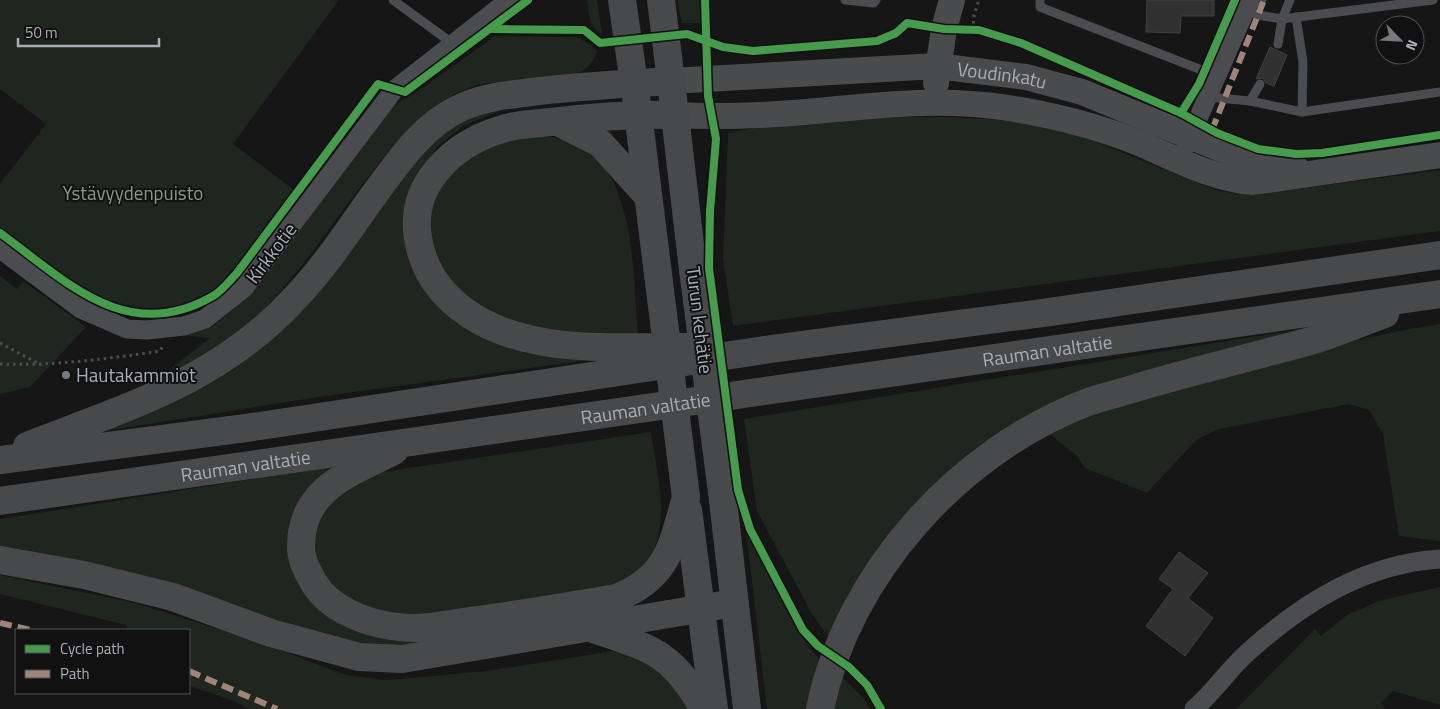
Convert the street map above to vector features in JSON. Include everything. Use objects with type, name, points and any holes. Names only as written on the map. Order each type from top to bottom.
[{"type":"main road","name":"Turun kehätie","points":[[622,0],[638,114],[694,569],[714,709]]},
{"type":"main road","name":"Turun kehätie","points":[[661,0],[747,709]]},
{"type":"main road","points":[[934,101],[937,66],[952,0]]},
{"type":"main road","name":"Voudinkatu","points":[[671,81],[937,66],[1003,73],[1057,84],[1107,101],[1233,154],[1266,164],[1317,173]]},
{"type":"main road","points":[[0,458],[157,396],[205,371],[241,347],[295,299],[406,154],[444,117],[474,102],[500,96],[551,89],[671,81]]},
{"type":"main road","name":"Voudinkatu","points":[[676,115],[712,117],[792,113],[934,101],[985,104],[1099,128],[1179,161],[1237,181],[1253,182],[1440,155]]},
{"type":"main road","points":[[676,115],[638,114],[557,121],[501,129],[488,134],[447,159],[432,177],[420,204],[417,232],[422,256],[440,289],[461,308],[483,322],[531,338],[582,346],[771,349]]},
{"type":"main road","points":[[557,121],[600,143],[648,196]]},
{"type":"main road","name":"Rauman valtatie","points":[[0,458],[246,428],[771,349],[1060,311],[1440,255]]},
{"type":"main road","points":[[820,709],[825,686],[841,640],[883,566],[944,494],[985,459],[1030,429],[1088,402],[1213,366],[1309,342],[1439,294]]},
{"type":"main road","name":"Rauman valtatie","points":[[0,501],[1439,294]]},
{"type":"main road","points":[[413,441],[329,486],[316,500],[302,531],[301,551],[318,590],[337,607],[366,620],[392,626],[420,628],[510,616],[616,598],[632,592],[653,577],[669,555],[686,497]]},
{"type":"main road","points":[[0,560],[84,575],[172,597],[271,633],[359,657],[412,659],[734,603]]},
{"type":"main road","points":[[589,628],[642,645],[660,655],[690,684],[704,709]]},
{"type":"street","name":"Kirkkotie","points":[[0,249],[81,309],[127,329],[147,330],[184,326],[205,319],[244,288],[394,90],[509,0]]},
{"type":"street","points":[[1179,161],[1216,76],[1253,3]]},
{"type":"street","points":[[1194,709],[1208,697],[1246,654],[1298,611],[1332,589],[1384,570],[1421,560],[1440,559]]},
{"type":"lane","points":[[393,0],[452,43]]},
{"type":"lane","points":[[845,0],[874,3],[876,0]]},
{"type":"lane","points":[[1040,0],[1040,7],[1216,76]]},
{"type":"lane","points":[[1278,44],[1282,19],[1290,0]]},
{"type":"lane","points":[[1253,3],[1258,16],[1282,19],[1433,0]]},
{"type":"lane","points":[[1296,18],[1304,62],[1302,112]]},
{"type":"lane","points":[[1250,101],[1260,84]]},
{"type":"lane","points":[[1208,97],[1250,101],[1302,112],[1440,92]]},
{"type":"path","points":[[944,29],[976,30],[974,15],[979,0]]},
{"type":"path","points":[[0,343],[42,366]]},
{"type":"path","points":[[0,364],[42,366],[83,362]]},
{"type":"green space","name":"Ystävyydenpuisto","points":[[0,0],[339,0],[233,144],[298,193],[237,273],[214,296],[175,313],[161,315],[112,309],[91,299],[0,233],[0,184],[46,124],[0,89]]},
{"type":"green space","points":[[587,0],[597,0],[602,34],[592,24]]},
{"type":"green space","points":[[677,0],[700,0],[703,23],[682,23]]},
{"type":"green space","points":[[495,36],[576,37],[590,44],[597,51],[590,64],[579,73],[563,78],[478,85],[455,94],[435,107],[396,143],[281,291],[255,318],[205,357],[191,364],[169,370],[210,338],[181,335],[212,327],[229,313],[257,283],[389,108],[418,91]]},
{"type":"green space","points":[[519,103],[463,126],[438,146],[419,172],[407,246],[411,267],[422,285],[590,360],[332,395],[86,434],[220,372],[438,127]]},
{"type":"green space","points":[[814,116],[950,117],[1030,122],[1084,137],[1218,191],[1251,195],[1440,170],[1440,231],[733,326],[723,259],[728,133]]},
{"type":"green space","points":[[515,136],[553,137],[575,143],[595,157],[610,177],[621,201],[628,228],[635,286],[638,337],[603,336],[521,326],[469,304],[435,263],[425,224],[437,187],[464,159]]},
{"type":"green space","points":[[0,276],[17,289],[23,281],[86,327],[30,387],[0,394]]},
{"type":"green space","points":[[1440,324],[1440,541],[1399,536],[1383,434],[1369,410],[1349,404],[1219,429],[1197,439],[1147,493],[1085,468],[1076,455],[1046,431],[1091,415],[1281,359],[1360,339]]},
{"type":"green space","points":[[1302,329],[985,448],[832,643],[811,612],[757,511],[744,419]]},
{"type":"green space","points":[[651,432],[661,504],[657,540],[651,556],[640,571],[618,587],[401,621],[338,597],[310,550],[320,511],[348,487],[382,472]]},
{"type":"green space","points":[[336,466],[323,475],[307,592],[434,636],[430,644],[379,647],[328,638],[0,551],[0,519]]},
{"type":"green space","points":[[746,531],[807,645],[822,662],[810,709],[767,709]]},
{"type":"green space","points":[[0,575],[135,603],[259,642],[346,675],[387,680],[487,671],[613,651],[628,654],[650,663],[666,678],[689,709],[249,709],[232,700],[190,686],[190,629],[128,629],[126,625],[0,594]]},
{"type":"green space","points":[[1440,587],[1440,705],[1393,691],[1381,703],[1386,709],[1236,709],[1315,629],[1321,636],[1347,615],[1379,601]]},
{"type":"green space","points":[[840,675],[864,699],[870,709],[830,709]]},
{"type":"building","points":[[1147,0],[1214,0],[1214,16],[1181,16],[1180,33],[1146,32]]},
{"type":"building","points":[[1270,47],[1287,55],[1274,86],[1266,83],[1263,78],[1256,79]]},
{"type":"building","points":[[1179,552],[1208,573],[1188,598],[1213,618],[1185,656],[1146,626],[1173,589],[1159,579]]},
{"type":"marked path","points":[[1212,130],[1264,0]]},
{"type":"marked path","points":[[0,623],[27,629]]},
{"type":"marked path","points":[[190,671],[277,709]]},
{"type":"cycle path","points":[[0,233],[49,270],[99,301],[125,311],[153,314],[182,310],[216,294],[237,273],[378,84],[405,92],[528,0]]},
{"type":"cycle path","points":[[705,0],[708,96],[716,139],[710,211],[709,268],[738,490],[750,529],[803,630],[818,646],[849,667],[867,685],[881,709]]},
{"type":"cycle path","points":[[1181,113],[1199,84],[1235,0]]},
{"type":"cycle path","points":[[492,29],[584,30],[600,43],[687,34],[723,47],[753,51],[877,41],[896,33],[907,23],[944,29],[979,30],[1021,43],[1181,113],[1217,133],[1258,149],[1296,154],[1322,153],[1440,135]]},
{"type":"place","name":"Hautakammiot","points":[[66,375]]}]
